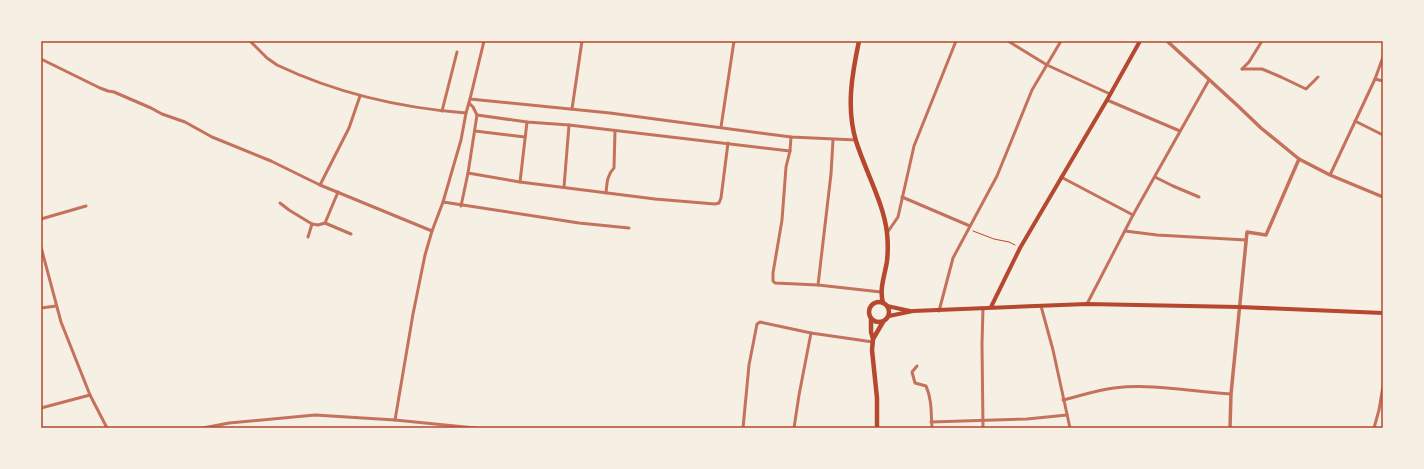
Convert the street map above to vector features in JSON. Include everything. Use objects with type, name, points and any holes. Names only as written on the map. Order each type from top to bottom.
[{"type":"main road","points":[[859,41],[855,59],[850,100],[851,112],[856,140],[882,212],[887,234],[887,260],[881,292],[869,309],[877,398],[877,428]]},
{"type":"main road","points":[[991,307],[1020,248],[1140,41]]},
{"type":"main road","points":[[881,292],[889,312],[889,316]]},
{"type":"main road","points":[[873,304],[878,302],[913,312]]},
{"type":"main road","points":[[873,341],[883,322],[889,316],[913,312],[991,307],[1087,304],[1239,307],[1383,313]]},
{"type":"main road","points":[[871,319],[876,322],[883,322]]},
{"type":"street","points":[[250,41],[267,58],[277,65],[360,96],[442,111],[466,113]]},
{"type":"street","points":[[394,420],[425,255],[443,202],[461,140],[466,113],[484,41]]},
{"type":"street","points":[[572,109],[582,41]]},
{"type":"street","points":[[721,128],[734,41]]},
{"type":"street","points":[[887,234],[898,217],[914,146],[956,41]]},
{"type":"street","points":[[1008,41],[1047,65],[1110,94]]},
{"type":"street","points":[[939,311],[953,258],[998,176],[1032,90],[1061,41]]},
{"type":"street","points":[[1167,41],[1261,128],[1299,159],[1330,175],[1383,197]]},
{"type":"street","points":[[1262,41],[1242,69],[1262,69],[1306,90],[1318,77]]},
{"type":"street","points":[[442,111],[457,52]]},
{"type":"street","points":[[1330,175],[1375,79],[1383,58]]},
{"type":"street","points":[[41,59],[100,88],[114,92],[152,108],[162,114],[185,122],[212,137],[432,231]]},
{"type":"street","points":[[1375,79],[1383,81]]},
{"type":"street","points":[[1087,304],[1133,215],[1209,80]]},
{"type":"street","points":[[320,184],[349,128],[360,96]]},
{"type":"street","points":[[470,99],[572,109],[791,137],[856,140]]},
{"type":"street","points":[[1107,100],[1180,131]]},
{"type":"street","points":[[461,206],[477,115],[473,107],[469,104]]},
{"type":"street","points":[[477,115],[527,122],[569,125],[790,151]]},
{"type":"street","points":[[1355,121],[1383,135]]},
{"type":"street","points":[[520,182],[527,122]]},
{"type":"street","points":[[564,187],[569,125]]},
{"type":"street","points":[[475,131],[525,137]]},
{"type":"street","points":[[606,193],[607,180],[610,172],[614,168],[615,131]]},
{"type":"street","points":[[791,137],[790,151],[786,167],[782,220],[773,281],[775,283],[818,285],[881,292]]},
{"type":"street","points":[[818,285],[834,140]]},
{"type":"street","points":[[468,173],[520,182],[606,193],[687,202],[719,203],[721,198],[728,143]]},
{"type":"street","points":[[1230,428],[1231,394],[1247,232],[1266,235],[1299,159]]},
{"type":"street","points":[[1062,177],[1133,215]]},
{"type":"street","points":[[1155,177],[1199,197]]},
{"type":"street","points":[[325,223],[338,192]]},
{"type":"street","points":[[902,197],[970,228]]},
{"type":"street","points":[[443,202],[461,206],[579,223],[629,228]]},
{"type":"street","points":[[280,203],[312,224],[318,225],[325,223],[351,234]]},
{"type":"street","points":[[41,219],[86,206]]},
{"type":"street","points":[[308,238],[312,224]]},
{"type":"street","points":[[1125,231],[1157,235],[1246,240]]},
{"type":"street","points":[[41,247],[61,322],[90,395],[107,428]]},
{"type":"street","points":[[41,308],[56,306]]},
{"type":"street","points":[[1042,306],[1054,350],[1063,400],[1070,428]]},
{"type":"street","points":[[983,308],[983,428]]},
{"type":"street","points":[[743,428],[749,365],[756,326],[760,322],[811,333],[873,341]]},
{"type":"street","points":[[794,428],[811,333]]},
{"type":"street","points":[[917,366],[912,372],[915,383],[926,386],[928,390],[932,428]]},
{"type":"street","points":[[1374,428],[1383,386]]},
{"type":"street","points":[[1063,400],[1100,390],[1124,387],[1173,388],[1231,394]]},
{"type":"street","points":[[41,408],[90,395]]},
{"type":"street","points":[[203,428],[229,423],[315,415],[394,420],[443,427],[475,428]]},
{"type":"street","points":[[931,422],[1027,419],[1067,415]]},
{"type":"path","points":[[970,228],[994,239],[1010,242],[1020,248]]}]
